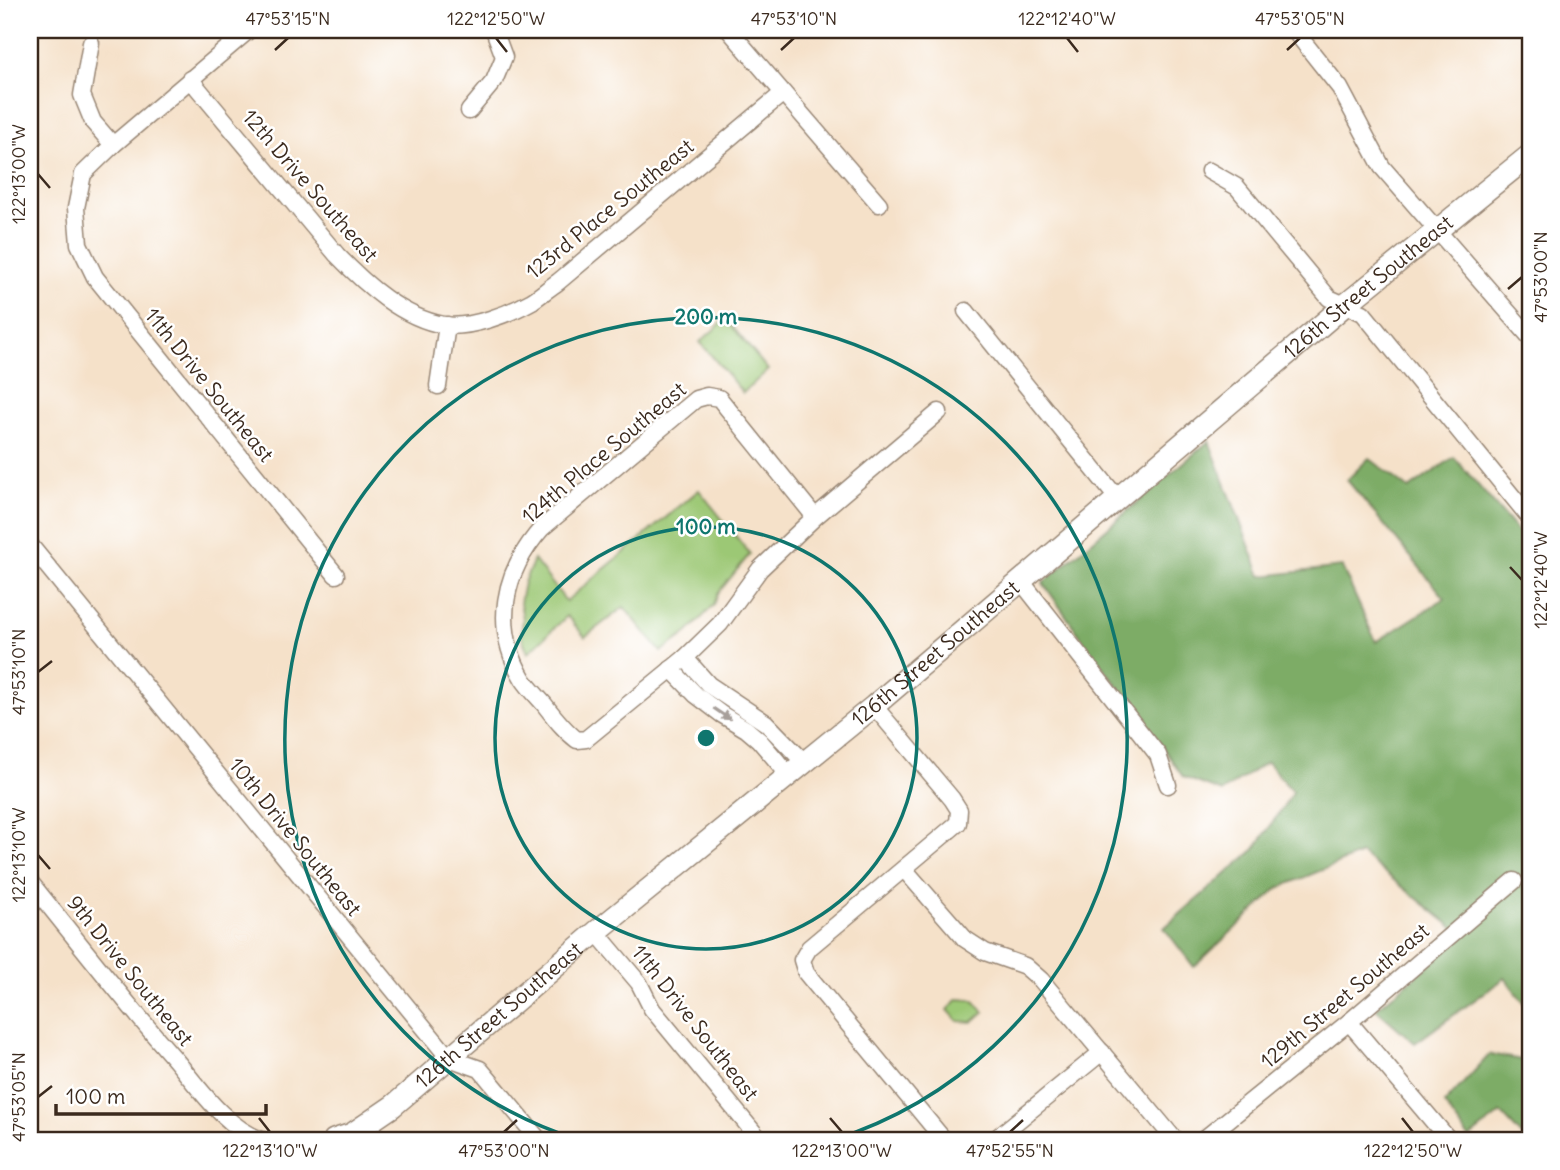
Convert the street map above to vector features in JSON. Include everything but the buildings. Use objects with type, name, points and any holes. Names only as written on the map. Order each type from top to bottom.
[{"type":"street","name":"11th Drive Southeast","points":[[249,30],[113,145],[83,174],[76,208],[79,244],[95,277],[336,575]]},
{"type":"street","points":[[469,111],[494,81],[505,57],[494,30]]},
{"type":"street","points":[[729,30],[879,204]]},
{"type":"street","points":[[1294,30],[1340,88],[1382,167],[1530,337]]},
{"type":"street","points":[[91,43],[82,95],[93,122],[113,145]]},
{"type":"street","name":"12th Drive Southeast","points":[[190,79],[337,255],[356,274],[401,307],[417,316],[447,326]]},
{"type":"street","name":"123rd Place Southeast","points":[[447,326],[494,317],[531,301],[569,273],[783,93]]},
{"type":"street","name":"126th Street Southeast","points":[[334,1140],[352,1134],[393,1106],[596,932],[874,706],[1345,305],[1530,155]]},
{"type":"street","points":[[1209,171],[1237,187],[1329,298],[1363,313],[1530,518]]},
{"type":"street","points":[[966,311],[1117,498]]},
{"type":"street","points":[[438,386],[447,326]]},
{"type":"street","name":"124th Place Southeast","points":[[671,670],[586,739],[577,740],[566,731],[524,679],[510,650],[506,623],[506,594],[516,565],[528,543],[542,528],[696,399],[707,397],[719,398],[815,517]]},
{"type":"street","points":[[796,768],[696,695],[671,670],[720,624],[760,569],[815,517],[939,412]]},
{"type":"street","name":"10th Drive Southeast","points":[[30,545],[449,1058],[480,1069],[538,1140]]},
{"type":"street","points":[[1021,581],[1158,755],[1168,785]]},
{"type":"street","points":[[685,658],[709,685],[766,723],[796,768]]},
{"type":"street","points":[[874,706],[953,799],[959,810],[958,823],[809,948],[802,960],[807,973],[944,1140]]},
{"type":"street","points":[[904,869],[965,939],[985,952],[1025,966],[1041,980],[1175,1140]]},
{"type":"street","name":"129th Street Southeast","points":[[1203,1140],[1349,1022],[1514,881]]},
{"type":"street","name":"9th Drive Southeast","points":[[30,882],[223,1116],[250,1136],[262,1140]]},
{"type":"street","name":"11th Drive Southeast","points":[[596,932],[639,983],[652,1009],[760,1140]]},
{"type":"street","points":[[1349,1022],[1449,1140]]},
{"type":"street","points":[[994,1140],[1102,1052]]},
{"type":"green space","points":[[726,319],[768,370],[743,393],[700,342]]},
{"type":"green space","points":[[1209,441],[1261,576],[1342,567],[1376,642],[1445,598],[1347,480],[1369,458],[1409,489],[1454,457],[1530,546],[1530,1011],[1505,978],[1415,1043],[1376,1009],[1464,936],[1361,854],[1278,888],[1194,967],[1164,928],[1255,849],[1293,792],[1267,762],[1222,792],[1183,777],[1043,583]]},
{"type":"green space","points":[[699,490],[750,554],[718,593],[714,605],[687,633],[661,652],[624,607],[585,637],[567,616],[528,653],[521,635],[523,618],[520,603],[524,582],[534,560],[566,601]]},
{"type":"green space","points":[[958,999],[973,1000],[984,1012],[972,1022],[958,1021],[948,1010]]},
{"type":"green space","points":[[1530,1052],[1530,1140],[1526,1140],[1501,1113],[1469,1138],[1444,1104],[1490,1054],[1522,1060]]}]
